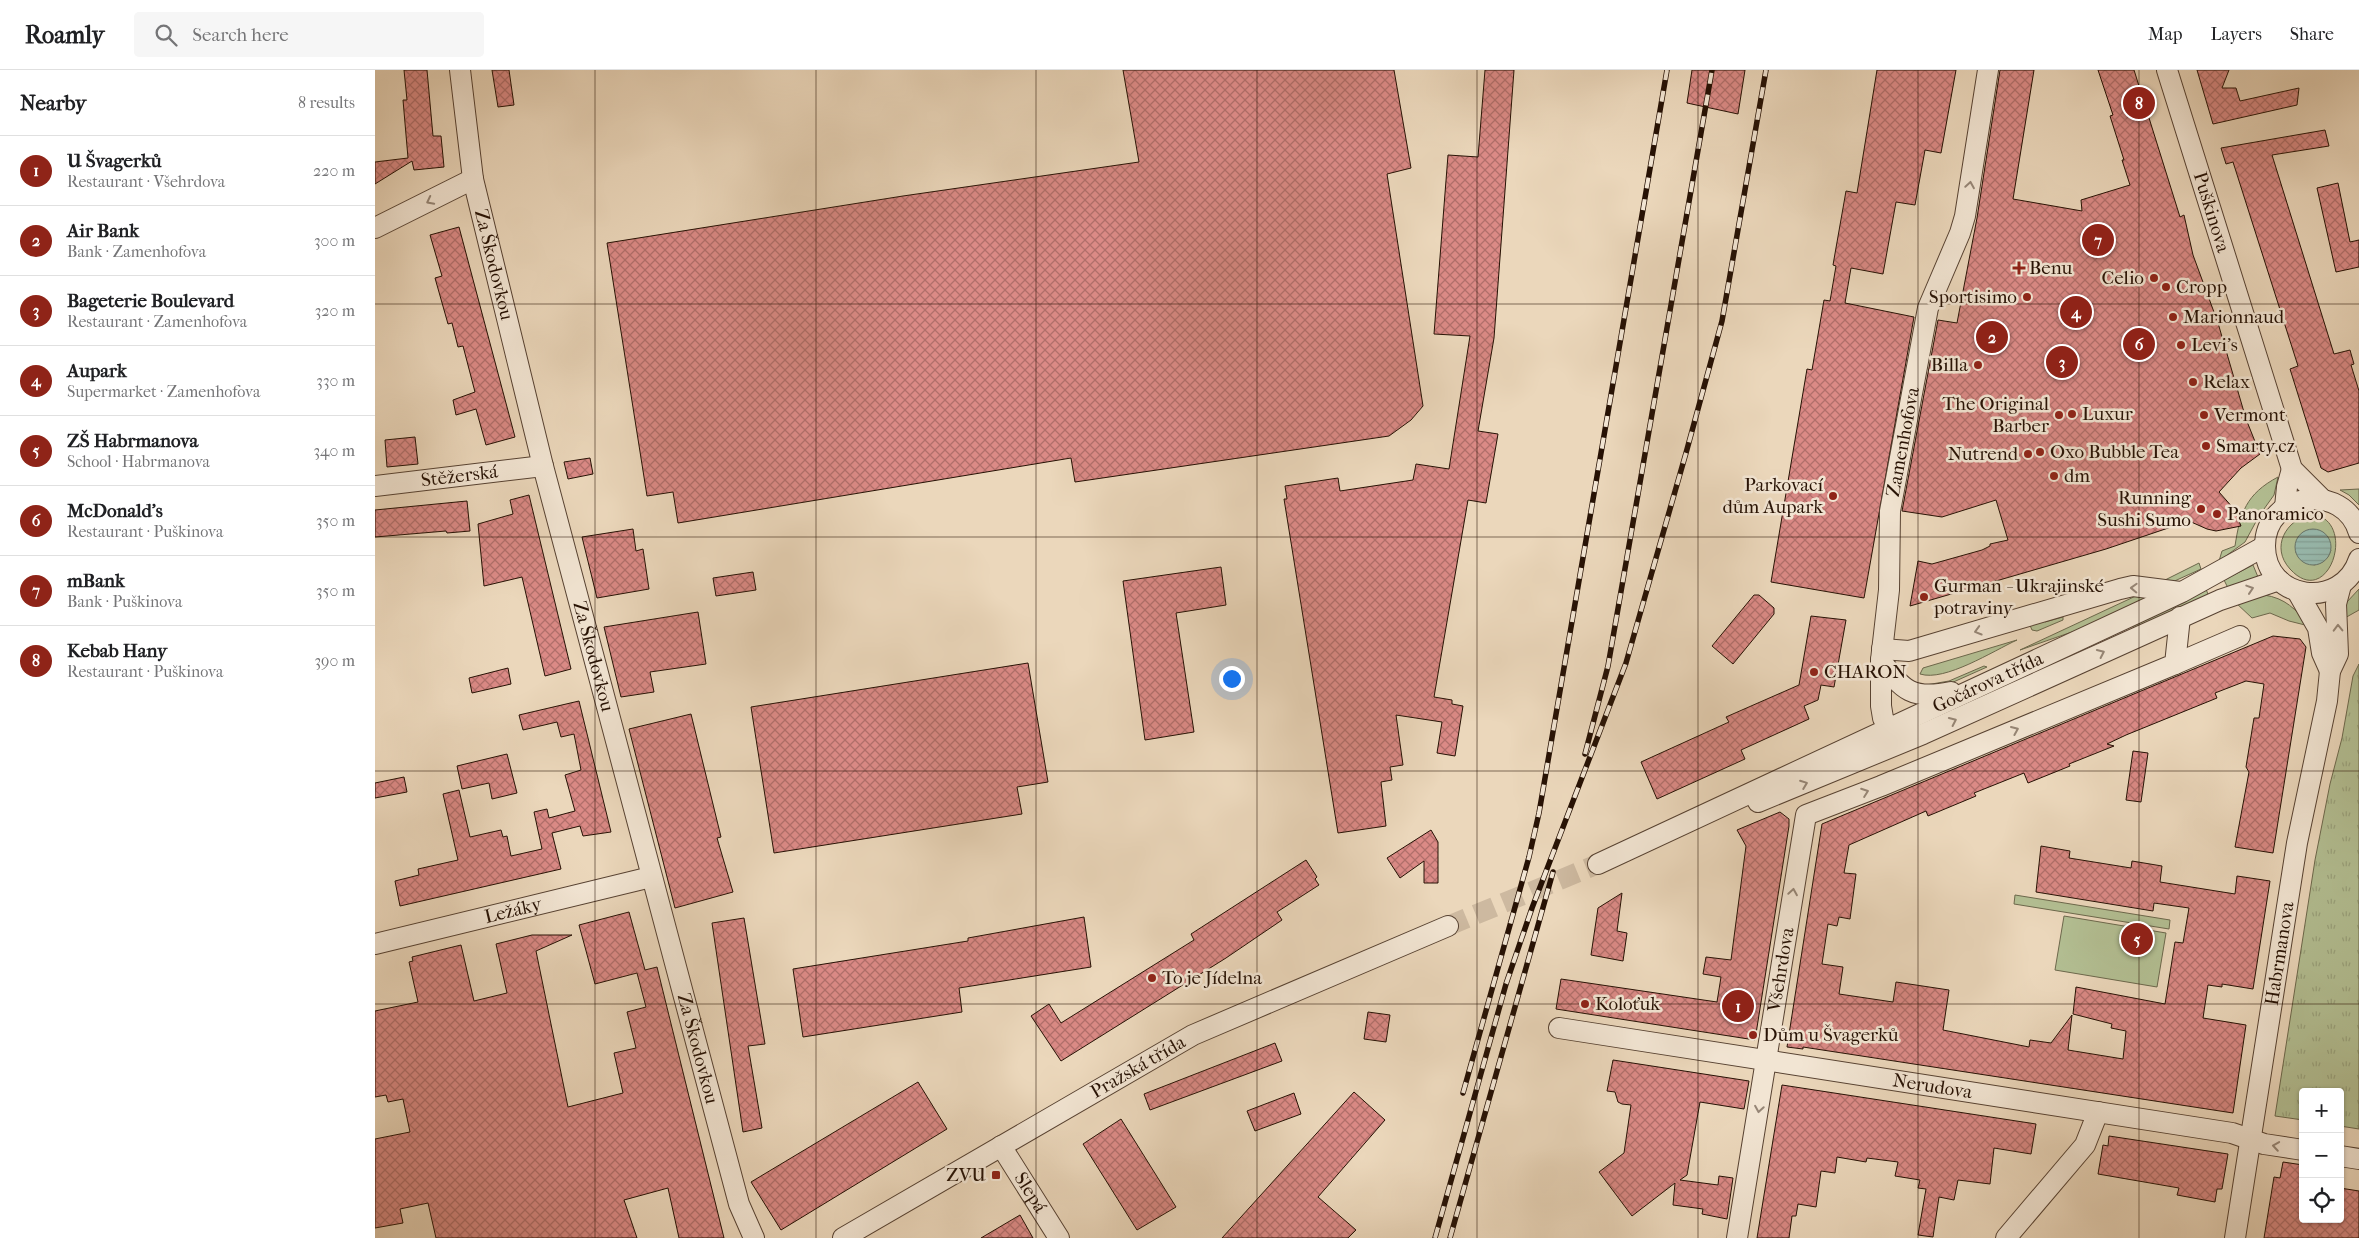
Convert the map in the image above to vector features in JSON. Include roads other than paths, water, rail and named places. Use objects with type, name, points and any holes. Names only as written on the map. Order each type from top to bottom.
[{"type":"street","name":"Za Škodovkou","points":[[461,70],[473,179],[543,466],[739,1204],[754,1238]]},
{"type":"street","name":"Zamenhofova","points":[[1888,728],[1883,718],[1881,706],[1881,655],[1889,590],[1891,510],[1928,308],[1960,233],[1989,70]]},
{"type":"street","name":"Puškinova","points":[[2167,70],[2292,469],[2322,499]]},
{"type":"street","points":[[375,228],[473,179]]},
{"type":"street","name":"Stěžerská","points":[[375,486],[543,466]]},
{"type":"street","points":[[2285,507],[2287,487],[2292,469]]},
{"type":"street","points":[[2353,572],[2320,594],[2297,591],[2279,580],[2269,564],[2265,546],[2273,520],[2285,507],[2297,501],[2322,499],[2344,510],[2355,522],[2359,533]]},
{"type":"street","name":"Gočárova třída","points":[[1598,864],[1708,815],[1729,802],[2183,592],[2265,546]]},
{"type":"street","name":"Habrmanova","points":[[2235,1238],[2297,843],[2327,701],[2330,671],[2338,654],[2336,604],[2353,572]]},
{"type":"street","name":"Gočárova třída","points":[[1708,815],[1752,804],[1847,767],[2228,596],[2279,580]]},
{"type":"street","points":[[1985,683],[1936,695],[1919,695],[1908,691],[1896,680],[1881,655],[1909,651],[2133,586],[2183,592]]},
{"type":"street","name":"Habrmanova","points":[[2297,591],[2318,628],[2322,653],[2330,671]]},
{"type":"street","points":[[2180,617],[2175,664],[2239,636]]},
{"type":"street","name":"Všehrdova","points":[[1737,1238],[1805,818],[1819,808],[1881,786],[2175,664]]},
{"type":"street","points":[[1888,728],[1923,734]]},
{"type":"street","name":"Ležáky","points":[[375,944],[651,877]]},
{"type":"street","name":"Pražská třída","points":[[843,1238],[1193,1035],[1448,926]]},
{"type":"street","name":"Nerudova","points":[[1559,1028],[2232,1133],[2265,1144],[2299,1149]]},
{"type":"street","points":[[2006,1238],[2085,1145],[2098,1112]]},
{"type":"street","name":"Slepá","points":[[1001,1146],[1059,1238]]},
{"type":"street","points":[[2344,1157],[2359,1159]]},
{"type":"water","points":[[2313,529],[2320,530],[2326,534],[2330,540],[2330,554],[2326,560],[2320,564],[2313,565],[2306,564],[2300,560],[2296,554],[2295,547],[2296,540],[2300,534],[2306,530]]},
{"type":"tunnel","points":[[1448,926],[1598,864]]},
{"type":"railway","points":[[1463,1093],[1529,857],[1539,813],[1667,70]]},
{"type":"railway","points":[[1585,754],[1608,666],[1712,70]]},
{"type":"railway","points":[[1435,1238],[1506,984],[1532,908],[1626,663],[1686,453],[1722,321],[1766,70]]},
{"type":"railway","points":[[1450,1238],[1553,872]]},
{"type":"place","name":"Kebab Hany","points":[[2139,103]]},
{"type":"place","name":"mBank","points":[[2098,240]]},
{"type":"place","name":"Benu","points":[[2019,268]]},
{"type":"place","name":"Celio","points":[[2154,278]]},
{"type":"place","name":"Cropp","points":[[2166,287]]},
{"type":"place","name":"Sportisimo","points":[[2027,297]]},
{"type":"place","name":"Aupark","points":[[2076,312]]},
{"type":"place","name":"Marionnaud","points":[[2173,317]]},
{"type":"place","name":"Air Bank","points":[[1992,337]]},
{"type":"place","name":"McDonald's","points":[[2139,344]]},
{"type":"place","name":"Levi's","points":[[2181,345]]},
{"type":"place","name":"Bageterie Boulevard","points":[[2062,362]]},
{"type":"place","name":"Billa","points":[[1978,365]]},
{"type":"place","name":"Relax","points":[[2193,382]]},
{"type":"place","name":"Luxur","points":[[2072,414]]},
{"type":"place","name":"The Original Barber","points":[[2059,415]]},
{"type":"place","name":"Vermont","points":[[2204,415]]},
{"type":"place","name":"Smarty.cz","points":[[2206,446]]},
{"type":"place","name":"Oxo Bubble Tea","points":[[2040,452]]},
{"type":"place","name":"Nutrend","points":[[2028,454]]},
{"type":"place","name":"dm","points":[[2054,476]]},
{"type":"place","name":"Parkovací dům Aupark","points":[[1833,496]]},
{"type":"place","name":"Running Sushi Sumo","points":[[2201,509]]},
{"type":"place","name":"Panoramico","points":[[2217,514]]},
{"type":"place","name":"Gurman - Ukrajinské potraviny","points":[[1924,597]]},
{"type":"place","name":"CHARON","points":[[1814,672]]},
{"type":"place","name":"ZŠ Habrmanova","points":[[2137,939]]},
{"type":"place","name":"To je Jídelna","points":[[1152,978]]},
{"type":"place","name":"Koloťuk","points":[[1585,1004]]},
{"type":"place","name":"U Švagerků","points":[[1738,1006]]},
{"type":"place","name":"Dům u Švagerků","points":[[1753,1035]]},
{"type":"place","name":"ZVU","points":[[996,1175]]}]
